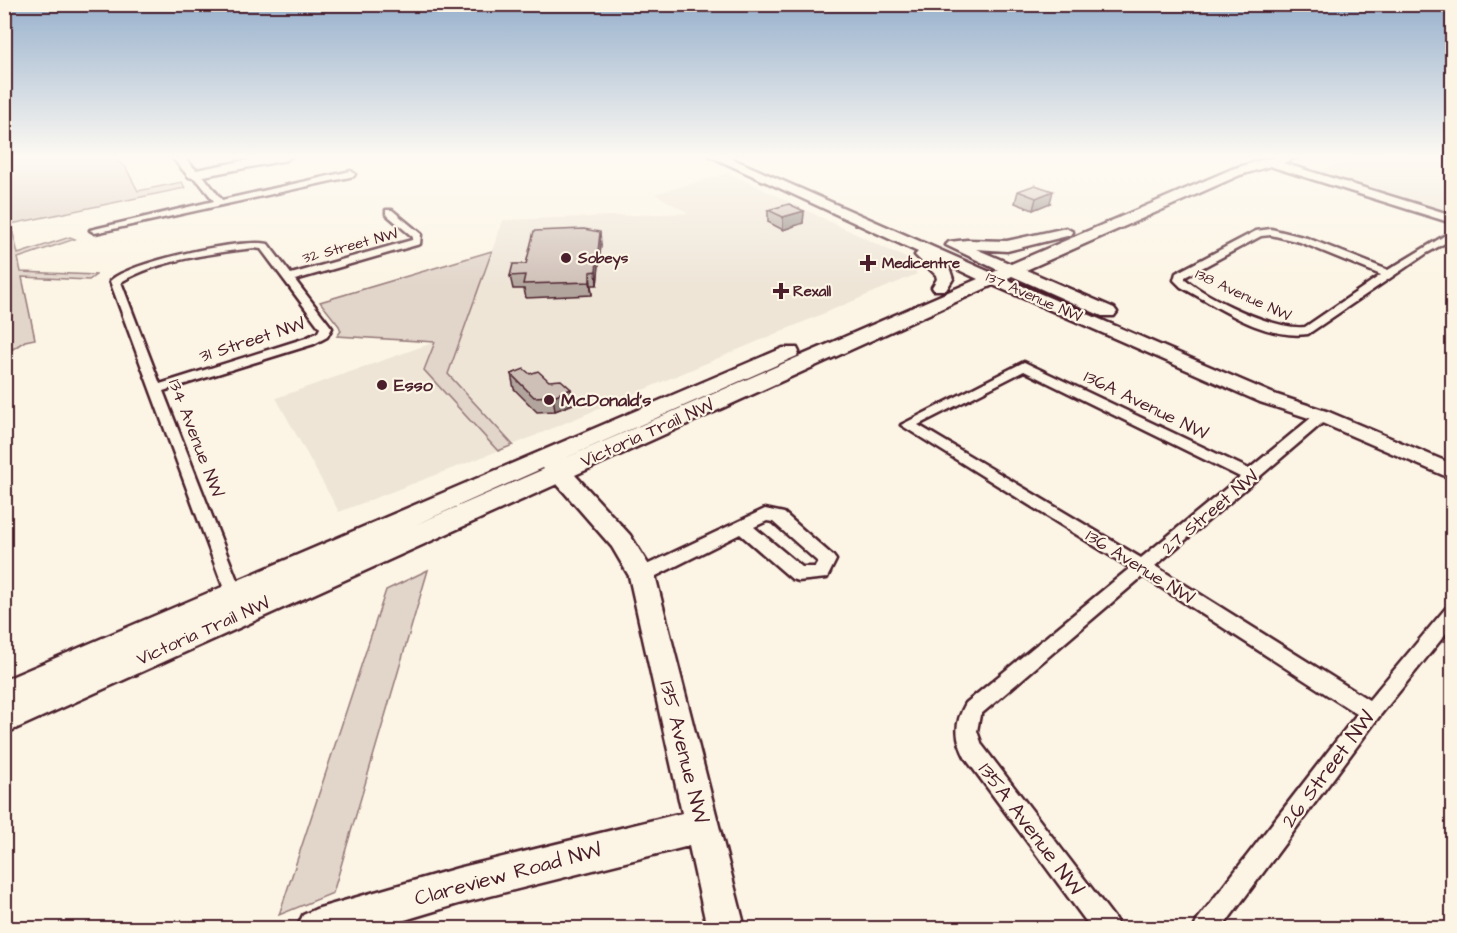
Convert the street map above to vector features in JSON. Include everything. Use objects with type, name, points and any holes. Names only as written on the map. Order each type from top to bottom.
[{"type":"main road","name":"137 Avenue NW","points":[[816,200],[901,238],[1107,312],[1276,390],[1322,416]]},
{"type":"main road","name":"137 Avenue NW","points":[[847,200],[992,270],[1069,313],[1268,398],[1322,416],[1452,472]]},
{"type":"main road","name":"Victoria Trail NW","points":[[553,465],[922,310],[992,270],[1066,232],[1143,200]]},
{"type":"main road","name":"Victoria Trail NW","points":[[4,720],[238,604],[553,465],[940,287],[1059,248],[1170,200]]},
{"type":"main road","points":[[1390,200],[1452,219]]},
{"type":"main road","points":[[822,202],[992,270]]},
{"type":"main road","points":[[943,239],[997,247],[1066,232]]},
{"type":"main road","points":[[901,238],[944,273],[945,279],[940,287]]},
{"type":"main road","points":[[1059,248],[1045,264],[1047,276],[1107,312]]},
{"type":"main road","points":[[922,310],[994,297],[1029,301],[1069,313]]},
{"type":"main road","name":"135 Avenue NW","points":[[553,465],[621,541],[642,575],[726,928]]},
{"type":"main road","name":"Victoria Trail NW","points":[[4,694],[238,604]]},
{"type":"main road","name":"Clareview Road NW","points":[[315,928],[458,886],[702,825]]},
{"type":"street","points":[[204,200],[208,205]]},
{"type":"street","points":[[95,230],[231,200]]},
{"type":"street","name":"32 Street NW","points":[[289,278],[407,247],[418,240],[416,234],[390,212]]},
{"type":"street","name":"138 Avenue NW","points":[[1271,231],[1291,236],[1388,274],[1308,330],[1292,333],[1269,326],[1179,280],[1180,275],[1259,233],[1271,231]]},
{"type":"street","points":[[1388,274],[1452,235]]},
{"type":"street","name":"134 Avenue NW","points":[[238,604],[115,285],[118,278],[133,271],[256,243],[264,246],[289,278]]},
{"type":"street","name":"31 Street NW","points":[[157,389],[310,341],[323,334],[326,328],[289,278]]},
{"type":"street","name":"136 Avenue NW","points":[[1024,366],[908,425],[1144,568],[1371,712]]},
{"type":"street","name":"136A Avenue NW","points":[[1024,366],[1252,477]]},
{"type":"street","name":"27 Street NW","points":[[965,726],[973,710],[1322,416]]},
{"type":"street","points":[[642,575],[765,515],[778,517],[827,560],[820,573],[798,574],[743,527]]},
{"type":"street","name":"26 Street NW","points":[[1207,928],[1371,712],[1452,614]]},
{"type":"street","name":"135A Avenue NW","points":[[965,726],[966,739],[974,752],[1106,928]]},
{"type":"shaded area","points":[[5,200],[129,200],[11,224],[18,254],[70,237],[75,239],[18,258],[21,272],[96,275],[89,280],[22,277],[35,339],[25,341],[5,354],[5,347],[11,343],[10,338],[4,340]]},
{"type":"shaded area","points":[[665,200],[784,200],[910,260],[917,274],[513,445],[448,374],[503,220],[688,213]]},
{"type":"shaded area","points":[[1401,200],[1452,200],[1452,216]]},
{"type":"shaded area","points":[[492,251],[448,374],[513,445],[498,451],[424,370],[435,342],[337,336],[341,331],[339,326],[320,302]]},
{"type":"shaded area","points":[[435,342],[424,370],[498,451],[339,512],[276,398]]},
{"type":"shaded area","points":[[428,570],[333,893],[279,915],[386,590]]},
{"type":"building","points":[[789,204],[804,211],[783,217],[768,210]]},
{"type":"building","name":"Sobeys","points":[[584,229],[600,232],[596,271],[590,272],[590,282],[523,284],[525,275],[510,276],[513,264],[526,264],[534,231]]},
{"type":"building","points":[[524,369],[530,374],[538,371],[549,381],[561,380],[571,389],[553,396],[534,397],[511,374]]},
{"type":"place","name":"Sobeys","points":[[566,258]]},
{"type":"place","name":"Medicentre","points":[[868,263]]},
{"type":"place","name":"Rexall","points":[[781,291]]},
{"type":"place","name":"Esso","points":[[382,385]]},
{"type":"place","name":"McDonald's","points":[[549,400]]}]
